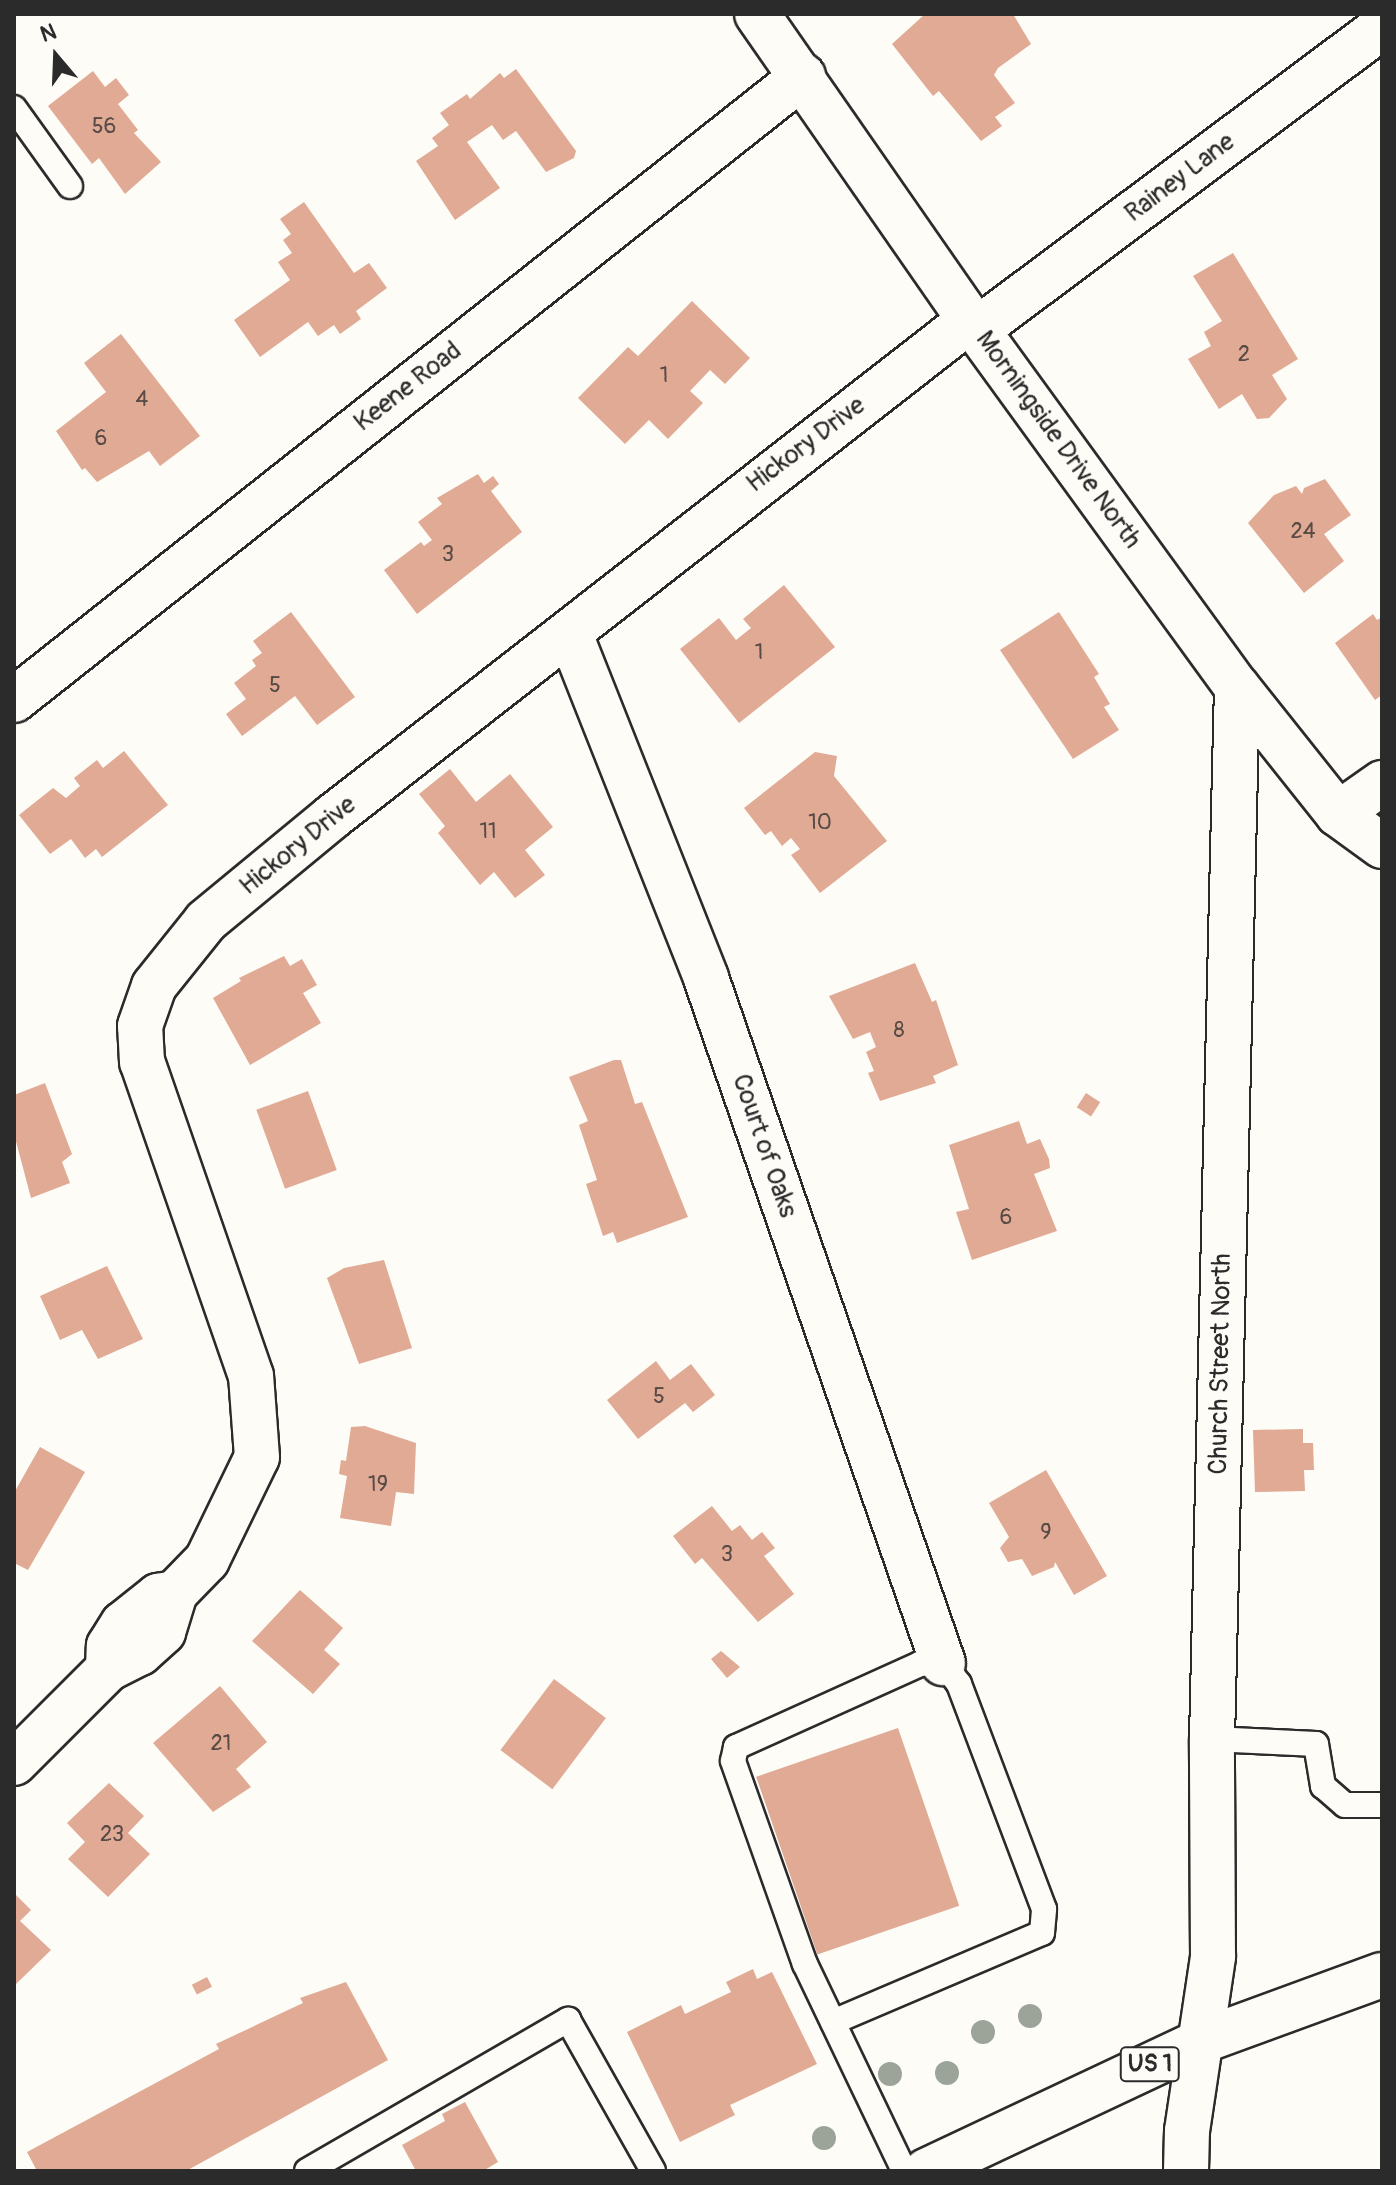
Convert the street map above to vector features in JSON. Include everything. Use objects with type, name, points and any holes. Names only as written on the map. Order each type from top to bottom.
[{"type":"street","name":"Morningside Drive North","points":[[757,14],[974,324],[1237,687],[1338,814],[1382,846]]},
{"type":"street","name":"Rainey Lane","points":[[974,324],[1382,27]]},
{"type":"street","name":"Keene Road","points":[[14,700],[803,76]]},
{"type":"street","name":"Hickory Drive","points":[[14,1763],[108,1669],[140,1653],[163,1632],[175,1593],[207,1560],[257,1457],[251,1376],[142,1062],[140,1026],[154,986],[206,921],[570,634],[731,502],[974,324]]},
{"type":"street","name":"Court of Oaks","points":[[570,634],[706,978],[943,1663]]},
{"type":"street","name":"Church Street North","points":[[1186,2171],[1187,2131],[1204,2040],[1213,1956],[1212,1739],[1237,687]]},
{"type":"street","points":[[1338,814],[1382,783]]},
{"type":"street","name":"US 1","points":[[926,2171],[1204,2040],[1382,1975]]},
{"type":"lane","points":[[14,108],[70,186]]},
{"type":"lane","points":[[833,2022],[1042,1933],[1044,1909],[959,1684],[943,1663],[920,1664],[736,1747],[733,1761],[805,1964],[904,2171]]},
{"type":"lane","points":[[1212,1739],[1316,1744],[1323,1786],[1345,1805],[1382,1805]]},
{"type":"lane","points":[[323,2167],[568,2020],[653,2171]]},
{"type":"building","points":[[925,14],[1013,14],[1031,44],[998,68],[994,75],[1015,103],[995,117],[1002,126],[981,141],[939,91],[933,96],[892,44]]},
{"type":"building","points":[[516,69],[576,151],[574,158],[546,172],[516,131],[503,140],[492,125],[467,142],[500,188],[455,220],[416,161],[438,146],[432,138],[449,125],[440,113],[467,94],[470,99],[500,73],[504,78]]},
{"type":"building","points":[[93,71],[105,87],[116,78],[129,95],[118,104],[138,130],[134,133],[161,162],[125,194],[99,158],[92,164],[48,106]]},
{"type":"building","points":[[304,202],[354,273],[369,263],[387,288],[356,311],[361,319],[340,334],[334,325],[318,336],[308,322],[260,357],[234,320],[290,280],[278,262],[292,253],[283,240],[291,234],[280,219]]},
{"type":"building","points":[[1233,253],[1298,359],[1272,375],[1287,399],[1269,418],[1257,419],[1242,394],[1219,409],[1188,359],[1211,346],[1204,332],[1222,321],[1193,276]]},
{"type":"building","points":[[692,301],[750,358],[725,384],[710,370],[690,391],[703,403],[668,439],[649,420],[625,444],[578,398],[628,347],[638,356]]},
{"type":"building","points":[[121,334],[200,436],[160,466],[149,451],[97,482],[85,468],[82,470],[56,431],[106,392],[84,363]]},
{"type":"building","points":[[478,474],[484,483],[493,476],[499,484],[491,491],[522,532],[417,614],[384,570],[421,542],[424,546],[432,540],[418,522],[442,504],[437,498]]},
{"type":"building","points":[[1325,479],[1351,515],[1324,534],[1344,561],[1304,593],[1248,523],[1274,495],[1296,486],[1302,494],[1304,488]]},
{"type":"building","points":[[784,585],[835,647],[739,723],[680,649],[719,618],[736,640],[751,628],[743,619]]},
{"type":"building","points":[[291,612],[355,697],[317,725],[295,696],[242,736],[226,714],[246,699],[234,683],[256,666],[252,660],[262,653],[253,641]]},
{"type":"building","points":[[1059,612],[1099,674],[1094,677],[1110,704],[1104,707],[1119,730],[1073,759],[1000,650]]},
{"type":"building","points":[[1373,614],[1377,620],[1382,617],[1382,695],[1375,700],[1335,643]]},
{"type":"building","points":[[124,751],[168,805],[102,857],[96,849],[85,858],[71,839],[50,854],[19,815],[53,788],[66,798],[80,786],[74,778],[97,760],[103,768]]},
{"type":"building","points":[[815,752],[837,756],[834,776],[887,841],[820,893],[791,855],[800,849],[791,838],[782,846],[771,831],[765,835],[744,808]]},
{"type":"building","points":[[450,769],[476,802],[510,774],[553,827],[525,850],[545,875],[515,898],[494,872],[480,885],[438,833],[445,826],[419,794]]},
{"type":"building","points":[[284,956],[290,966],[302,959],[317,985],[303,993],[321,1023],[250,1065],[213,998],[241,981],[239,978]]},
{"type":"building","points":[[915,963],[932,1002],[936,1000],[958,1065],[933,1076],[936,1083],[880,1101],[868,1073],[874,1071],[866,1052],[876,1047],[870,1032],[853,1039],[829,996]]},
{"type":"building","points":[[621,1060],[635,1104],[642,1102],[688,1217],[617,1243],[613,1232],[603,1236],[586,1184],[597,1180],[579,1125],[588,1121],[569,1077]]},
{"type":"building","points":[[45,1083],[72,1154],[62,1162],[70,1183],[31,1198],[14,1134],[14,1095]]},
{"type":"building","points":[[308,1091],[337,1170],[285,1189],[256,1110]]},
{"type":"building","points":[[1086,1093],[1100,1102],[1091,1117],[1077,1107]]},
{"type":"building","points":[[1019,1121],[1027,1144],[1040,1139],[1049,1159],[1050,1168],[1034,1174],[1057,1231],[972,1260],[956,1212],[969,1209],[949,1145]]},
{"type":"building","points":[[384,1260],[412,1348],[359,1364],[327,1278],[344,1268]]},
{"type":"building","points":[[107,1266],[143,1339],[98,1359],[82,1330],[60,1340],[40,1296]]},
{"type":"building","points":[[656,1361],[670,1380],[691,1364],[715,1395],[693,1412],[685,1403],[638,1439],[607,1400]]},
{"type":"building","points":[[365,1426],[416,1443],[414,1494],[396,1492],[391,1526],[340,1518],[347,1476],[339,1474],[341,1460],[346,1461],[351,1427]]},
{"type":"building","points":[[1303,1429],[1303,1443],[1313,1443],[1314,1470],[1304,1470],[1305,1491],[1255,1492],[1253,1430]]},
{"type":"building","points":[[40,1447],[85,1472],[28,1570],[14,1563],[14,1493]]},
{"type":"building","points":[[1046,1470],[1107,1576],[1074,1595],[1055,1562],[1054,1567],[1032,1576],[1022,1559],[1008,1562],[1000,1548],[1009,1537],[989,1503]]},
{"type":"building","points":[[712,1506],[732,1531],[740,1525],[752,1540],[762,1532],[775,1548],[764,1556],[794,1594],[758,1622],[702,1558],[695,1564],[673,1536]]},
{"type":"building","points":[[300,1590],[343,1628],[324,1650],[340,1664],[313,1694],[252,1641]]},
{"type":"building","points":[[721,1651],[740,1667],[727,1678],[711,1659]]},
{"type":"building","points":[[554,1679],[606,1718],[552,1789],[500,1750]]},
{"type":"building","points":[[220,1686],[267,1742],[236,1769],[251,1787],[213,1812],[153,1743]]},
{"type":"building","points":[[898,1728],[959,1906],[817,1955],[756,1777]]},
{"type":"building","points":[[109,1783],[144,1816],[128,1833],[150,1854],[108,1897],[68,1859],[85,1842],[67,1823]]},
{"type":"building","points":[[14,1893],[31,1910],[20,1921],[51,1950],[14,1986]]},
{"type":"building","points":[[753,1969],[757,1979],[772,1972],[817,2064],[730,2105],[735,2115],[680,2142],[627,2032],[681,2005],[685,2014],[731,1992],[726,1982]]},
{"type":"building","points":[[207,1977],[212,1987],[197,1995],[192,1985]]},
{"type":"building","points":[[346,1982],[388,2060],[186,2171],[37,2171],[27,2152],[219,2049],[216,2044],[303,2003],[300,1998]]},
{"type":"building","points":[[465,2102],[498,2162],[483,2171],[416,2171],[402,2145],[445,2121],[442,2114]]}]
